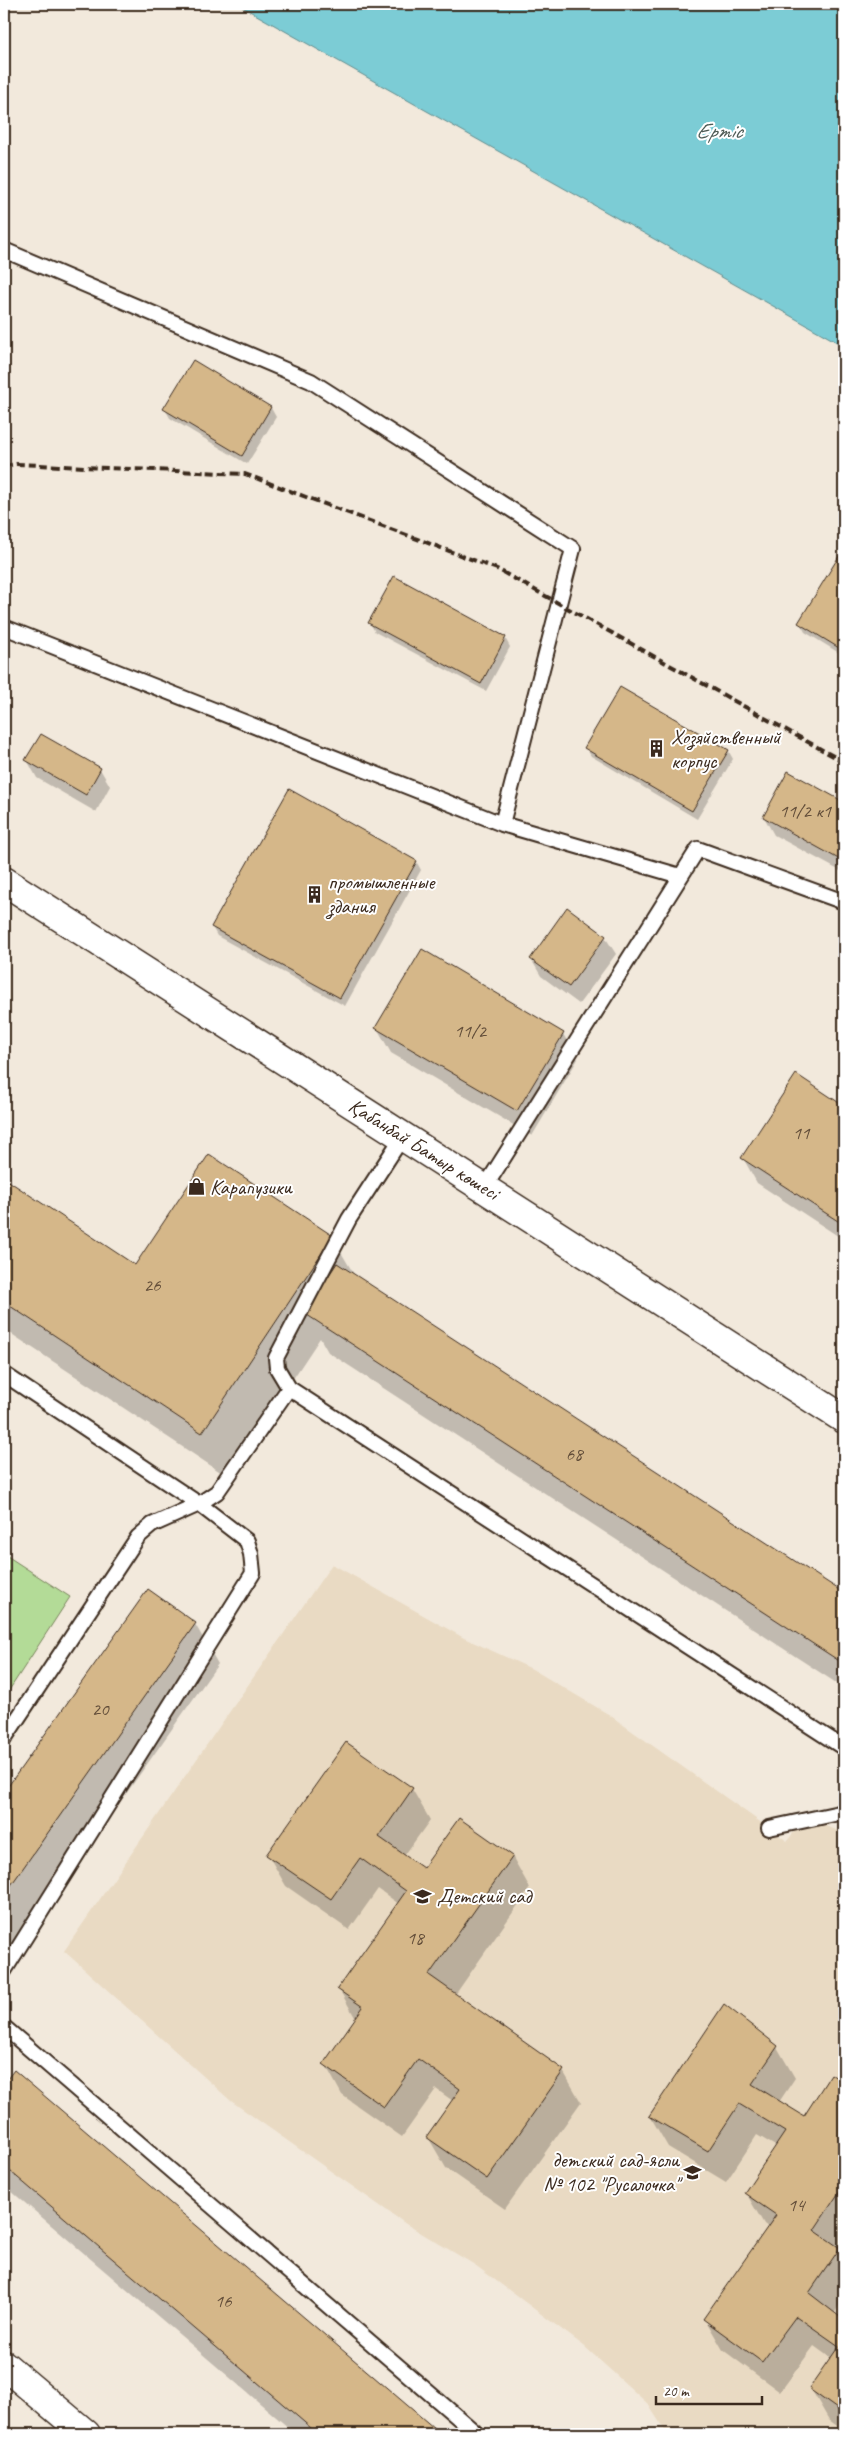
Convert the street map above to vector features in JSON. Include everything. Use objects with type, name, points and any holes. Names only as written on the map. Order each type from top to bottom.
[{"type":"main road","name":"Қабанбай Батыр көшесі","points":[[4,880],[844,1419]]},
{"type":"main road","points":[[5,2368],[86,2434]]},
{"type":"lane","points":[[4,250],[311,381],[573,549],[502,824]]},
{"type":"lane","points":[[4,627],[502,824],[680,876]]},
{"type":"lane","points":[[485,1187],[698,849],[844,902]]},
{"type":"lane","points":[[403,1136],[349,1220],[276,1358],[277,1368],[289,1388],[844,1748]]},
{"type":"lane","points":[[4,1374],[199,1504],[247,1541],[251,1554],[253,1573],[4,1971]]},
{"type":"lane","points":[[4,1739],[138,1537],[152,1525],[199,1504],[217,1492],[289,1388]]},
{"type":"lane","points":[[768,1828],[844,1812]]},
{"type":"lane","points":[[4,2027],[477,2434]]},
{"type":"shaded area","name":"Детский сад","points":[[332,1564],[464,1638],[532,1669],[608,1714],[787,1841],[805,1818],[844,1833],[844,2434],[667,2434],[648,2404],[584,2346],[475,2265],[406,2224],[231,2101],[64,1951]]},
{"type":"green space","points":[[4,1554],[70,1597],[4,1698]]},
{"type":"water","name":"Ертіс","points":[[237,4],[844,4],[844,346]]},
{"type":"building","points":[[193,360],[271,407],[242,456],[163,409]]},
{"type":"building","points":[[844,548],[844,651],[798,623]]},
{"type":"building","points":[[394,576],[506,637],[481,684],[368,623]]},
{"type":"building","name":"Хозяйственный корпус","points":[[620,687],[729,750],[692,811],[584,748]]},
{"type":"building","points":[[41,734],[101,768],[86,795],[25,760]]},
{"type":"building","points":[[788,771],[844,802],[844,862],[763,817]]},
{"type":"building","name":"промышленные здания","points":[[289,789],[417,861],[340,998],[211,927]]},
{"type":"building","points":[[567,907],[606,936],[569,987],[530,959]]},
{"type":"building","points":[[422,949],[564,1033],[517,1111],[375,1028]]},
{"type":"building","points":[[796,1074],[844,1106],[844,1225],[741,1158]]},
{"type":"building","points":[[209,1154],[333,1236],[202,1433],[4,1302],[4,1178],[135,1265]]},
{"type":"building","points":[[337,1263],[844,1593],[844,1664],[304,1313]]},
{"type":"building","points":[[148,1589],[196,1623],[4,1895],[4,1792]]},
{"type":"building","points":[[346,1742],[413,1788],[379,1837],[423,1868],[459,1818],[513,1856],[429,1975],[564,2070],[487,2179],[426,2137],[460,2089],[418,2059],[384,2107],[323,2064],[363,2007],[337,1989],[406,1891],[360,1858],[331,1899],[266,1855]]},
{"type":"building","points":[[724,2004],[778,2046],[752,2084],[804,2116],[831,2074],[844,2083],[844,2185],[814,2230],[840,2248],[809,2293],[844,2320],[844,2414],[809,2389],[839,2346],[796,2316],[762,2362],[703,2319],[776,2215],[744,2193],[785,2132],[739,2104],[708,2151],[649,2116]]},
{"type":"building","points":[[14,2070],[441,2434],[318,2434],[4,2166],[4,2083]]},
{"type":"railway","points":[[4,466],[16,464],[245,474],[497,569],[844,762]]},
{"type":"place","name":"Хозяйственный корпус","points":[[657,749]]},
{"type":"place","name":"промышленные здания","points":[[314,894]]},
{"type":"place","name":"Карапузики","points":[[196,1187]]},
{"type":"place","name":"Детский сад","points":[[423,1896]]},
{"type":"place","name":"детский сад-ясли № 102 \"Русалочка\"","points":[[693,2172]]}]
